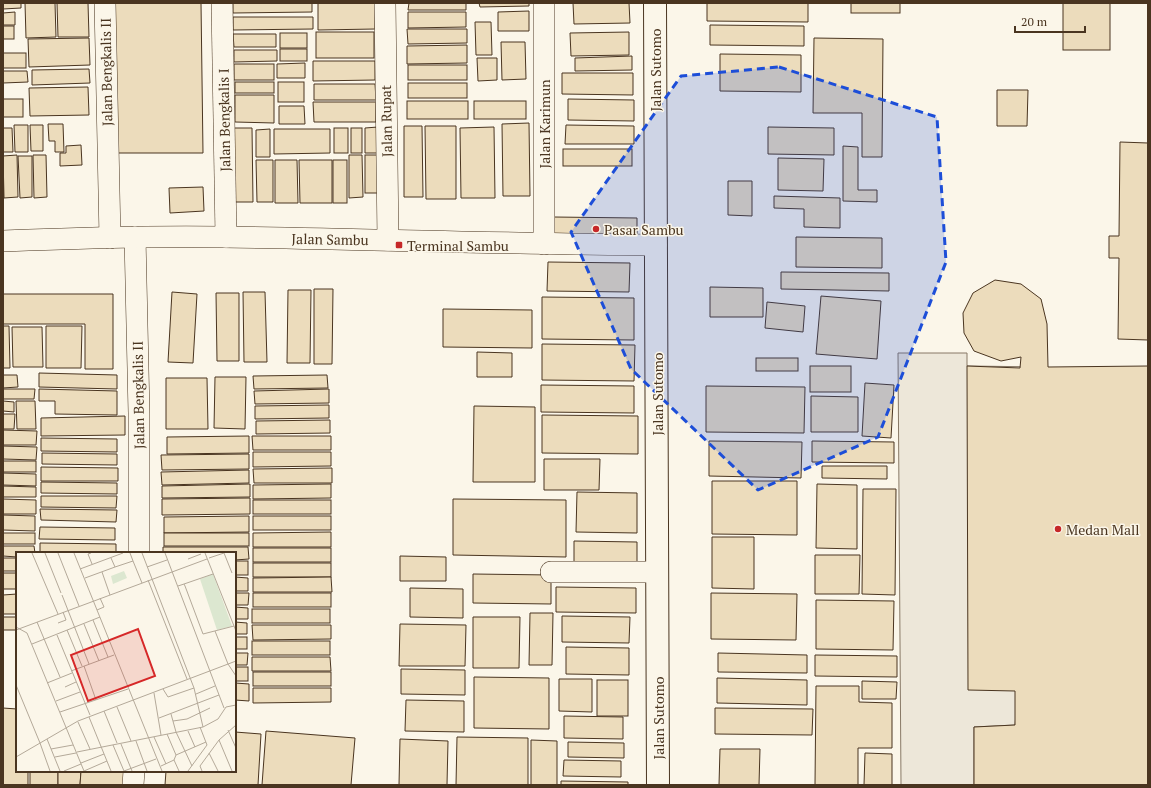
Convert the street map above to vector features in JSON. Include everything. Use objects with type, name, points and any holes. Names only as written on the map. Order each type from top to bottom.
[{"type":"main road","name":"Jalan Sutomo","points":[[655,3],[658,785]]},
{"type":"street","name":"Jalan Bengkalis II","points":[[105,3],[110,238]]},
{"type":"street","name":"Jalan Bengkalis I","points":[[222,3],[226,237]]},
{"type":"street","name":"Jalan Rupat","points":[[385,3],[388,240]]},
{"type":"street","name":"Jalan Karimun","points":[[544,3],[544,244]]},
{"type":"street","name":"Jalan Bengkalis II","points":[[135,237],[139,413],[139,552]]},
{"type":"street","name":"Jalan Sambu","points":[[3,240],[135,237],[226,237],[656,245]]},
{"type":"street","points":[[551,572],[658,572]]},
{"type":"street","points":[[133,785],[134,772]]},
{"type":"highlighted area","points":[[779,67],[937,117],[946,262],[878,437],[758,490],[631,369],[571,232],[681,76]]},
{"type":"shaded area","points":[[898,353],[967,353],[967,366],[1048,367],[1015,725],[974,727],[974,785],[901,785]]},
{"type":"building","points":[[3,3],[21,3],[21,8],[3,9]]},
{"type":"building","points":[[25,3],[55,3],[56,37],[26,38]]},
{"type":"building","points":[[57,3],[88,3],[89,37],[58,37]]},
{"type":"building","points":[[114,3],[201,3],[203,153],[115,153]]},
{"type":"building","points":[[233,3],[312,3],[312,12],[233,13]]},
{"type":"building","points":[[318,3],[375,3],[375,29],[318,30]]},
{"type":"building","points":[[409,3],[466,3],[466,10],[408,10]]},
{"type":"building","points":[[479,3],[529,3],[529,6],[480,7]]},
{"type":"building","points":[[573,3],[629,3],[630,23],[574,24]]},
{"type":"building","points":[[707,3],[808,3],[808,22],[707,21]]},
{"type":"building","points":[[851,3],[900,3],[900,13],[851,13]]},
{"type":"building","points":[[1063,3],[1110,3],[1110,50],[1063,50]]},
{"type":"building","points":[[529,11],[529,31],[498,31],[498,12]]},
{"type":"building","points":[[15,12],[15,25],[3,25],[3,13]]},
{"type":"building","points":[[408,12],[466,12],[466,27],[408,28]]},
{"type":"building","points":[[233,17],[313,17],[313,29],[233,30]]},
{"type":"building","points":[[475,22],[491,22],[492,55],[476,55]]},
{"type":"building","points":[[710,25],[804,26],[804,46],[710,45]]},
{"type":"building","points":[[3,26],[14,26],[14,39],[3,39]]},
{"type":"building","points":[[407,29],[467,29],[467,43],[408,44]]},
{"type":"building","points":[[316,32],[374,32],[374,58],[316,58]]},
{"type":"building","points":[[629,32],[629,55],[571,56],[570,33]]},
{"type":"building","points":[[280,33],[307,33],[307,48],[280,48]]},
{"type":"building","points":[[233,34],[276,34],[276,47],[234,47]]},
{"type":"building","points":[[89,38],[90,65],[29,67],[28,39]]},
{"type":"building","points":[[814,38],[883,39],[882,157],[862,157],[862,113],[813,113]]},
{"type":"building","points":[[501,42],[525,42],[526,79],[502,80]]},
{"type":"building","points":[[467,45],[467,63],[407,64],[407,46]]},
{"type":"building","points":[[280,49],[307,49],[307,61],[280,61]]},
{"type":"building","points":[[234,50],[277,50],[277,61],[234,62]]},
{"type":"building","points":[[3,53],[26,53],[26,68],[3,68]]},
{"type":"building","points":[[720,54],[801,55],[801,92],[720,91]]},
{"type":"building","points":[[632,56],[632,70],[575,71],[575,58]]},
{"type":"building","points":[[477,58],[497,58],[497,80],[478,81]]},
{"type":"building","points":[[313,61],[375,61],[375,80],[313,81]]},
{"type":"building","points":[[305,63],[305,78],[277,78],[277,64]]},
{"type":"building","points":[[234,64],[274,64],[274,80],[234,80]]},
{"type":"building","points":[[408,65],[467,65],[467,80],[408,80]]},
{"type":"building","points":[[89,69],[90,83],[32,85],[32,70]]},
{"type":"building","points":[[3,71],[27,71],[28,82],[3,83]]},
{"type":"building","points":[[562,73],[633,73],[633,95],[562,94]]},
{"type":"building","points":[[235,82],[274,82],[274,93],[235,93]]},
{"type":"building","points":[[278,82],[304,82],[304,102],[278,102]]},
{"type":"building","points":[[408,83],[467,83],[467,98],[408,98]]},
{"type":"building","points":[[314,84],[375,84],[376,100],[314,100]]},
{"type":"building","points":[[88,87],[89,115],[30,116],[29,88]]},
{"type":"building","points":[[997,90],[1028,90],[1027,126],[997,126]]},
{"type":"building","points":[[235,95],[274,95],[274,123],[235,122]]},
{"type":"building","points":[[3,99],[23,99],[23,117],[3,117]]},
{"type":"building","points":[[568,99],[634,100],[634,121],[568,120]]},
{"type":"building","points":[[407,101],[468,101],[468,119],[407,119]]},
{"type":"building","points":[[474,101],[526,101],[526,119],[474,119]]},
{"type":"building","points":[[313,102],[376,102],[376,122],[314,122]]},
{"type":"building","points":[[279,106],[304,106],[305,124],[279,124]]},
{"type":"building","points":[[529,123],[530,196],[503,196],[502,124]]},
{"type":"building","points":[[48,124],[63,124],[64,152],[55,152],[55,141],[49,141]]},
{"type":"building","points":[[14,125],[28,125],[28,152],[15,152]]},
{"type":"building","points":[[30,125],[43,125],[43,151],[31,151]]},
{"type":"building","points":[[566,125],[634,126],[634,144],[565,144]]},
{"type":"building","points":[[404,126],[422,126],[423,197],[404,197]]},
{"type":"building","points":[[425,126],[456,126],[456,199],[426,199]]},
{"type":"building","points":[[378,127],[379,153],[365,153],[365,128]]},
{"type":"building","points":[[494,127],[495,198],[461,198],[460,128]]},
{"type":"building","points":[[768,127],[834,128],[834,155],[768,154]]},
{"type":"building","points":[[3,128],[12,128],[13,152],[3,152]]},
{"type":"building","points":[[234,128],[252,128],[253,202],[235,202]]},
{"type":"building","points":[[334,128],[348,128],[348,153],[334,153]]},
{"type":"building","points":[[351,128],[362,128],[362,153],[351,153]]},
{"type":"building","points":[[270,129],[270,157],[256,157],[256,130]]},
{"type":"building","points":[[274,129],[330,129],[330,153],[274,154]]},
{"type":"building","points":[[1120,142],[1148,143],[1148,340],[1118,339],[1119,258],[1109,258],[1109,236],[1119,236]]},
{"type":"building","points":[[81,145],[82,165],[60,166],[60,153],[66,153],[66,146]]},
{"type":"building","points":[[843,146],[858,147],[858,190],[877,190],[877,202],[843,201]]},
{"type":"building","points":[[563,149],[632,149],[632,166],[563,166]]},
{"type":"building","points":[[17,155],[18,197],[4,198],[3,156]]},
{"type":"building","points":[[33,155],[46,155],[47,197],[34,198]]},
{"type":"building","points":[[349,155],[362,155],[363,197],[349,198]]},
{"type":"building","points":[[365,155],[380,155],[380,193],[365,193]]},
{"type":"building","points":[[18,156],[32,156],[32,197],[20,198]]},
{"type":"building","points":[[778,158],[824,159],[823,191],[778,190]]},
{"type":"building","points":[[256,160],[273,160],[273,202],[257,202]]},
{"type":"building","points":[[275,160],[297,160],[298,203],[275,203]]},
{"type":"building","points":[[299,160],[332,160],[332,203],[300,203]]},
{"type":"building","points":[[333,160],[347,160],[347,203],[333,203]]},
{"type":"building","points":[[728,181],[752,181],[752,216],[728,215]]},
{"type":"building","points":[[203,187],[204,211],[170,213],[169,188]]},
{"type":"building","points":[[774,196],[840,198],[840,228],[804,227],[804,209],[774,208]]},
{"type":"building","name":"Pasar Sambu","points":[[554,217],[637,218],[637,240],[554,239]]},
{"type":"building","points":[[796,237],[882,238],[882,268],[796,267]]},
{"type":"building","points":[[548,262],[630,263],[629,292],[547,291]]},
{"type":"building","points":[[781,272],[889,273],[889,291],[781,289]]},
{"type":"building","name":"Medan Mall","points":[[995,280],[1021,284],[1041,299],[1047,324],[1048,367],[1148,366],[1148,785],[974,785],[974,727],[1015,725],[1015,691],[968,690],[967,366],[1020,368],[1021,357],[1001,361],[974,351],[964,333],[963,313],[973,293]]},
{"type":"building","points":[[710,287],[763,288],[763,317],[710,317]]},
{"type":"building","points":[[314,289],[333,289],[332,364],[314,364]]},
{"type":"building","points":[[288,290],[311,290],[310,363],[287,363]]},
{"type":"building","points":[[172,292],[197,294],[193,363],[168,362]]},
{"type":"building","points":[[243,292],[265,292],[267,362],[244,362]]},
{"type":"building","points":[[216,293],[239,293],[239,361],[217,361]]},
{"type":"building","points":[[3,294],[113,294],[113,369],[85,369],[85,324],[3,324]]},
{"type":"building","points":[[821,296],[881,301],[877,359],[816,354]]},
{"type":"building","points":[[542,297],[634,298],[634,340],[542,339]]},
{"type":"building","points":[[767,302],[805,306],[803,332],[765,328]]},
{"type":"building","points":[[443,309],[532,310],[532,348],[443,347]]},
{"type":"building","points":[[3,326],[9,326],[10,368],[3,368]]},
{"type":"building","points":[[46,326],[82,326],[81,368],[46,368]]},
{"type":"building","points":[[12,327],[42,327],[43,367],[13,367]]},
{"type":"building","points":[[542,344],[635,345],[634,381],[542,380]]},
{"type":"building","points":[[477,352],[512,353],[512,377],[477,377]]},
{"type":"building","points":[[756,358],[798,358],[798,371],[756,371]]},
{"type":"building","points":[[810,366],[851,366],[851,392],[810,392]]},
{"type":"building","points":[[39,373],[117,375],[117,389],[39,387]]},
{"type":"building","points":[[3,375],[17,375],[18,387],[3,388]]},
{"type":"building","points":[[327,375],[328,388],[254,389],[253,376]]},
{"type":"building","points":[[215,377],[246,377],[245,429],[214,428]]},
{"type":"building","points":[[166,378],[207,378],[208,429],[166,429]]},
{"type":"building","points":[[865,383],[894,385],[891,438],[862,436]]},
{"type":"building","points":[[541,385],[634,386],[634,413],[541,412]]},
{"type":"building","points":[[706,386],[805,387],[804,433],[706,432]]},
{"type":"building","points":[[3,389],[35,389],[34,399],[3,399]]},
{"type":"building","points":[[39,389],[117,391],[117,415],[55,414],[55,401],[39,401]]},
{"type":"building","points":[[329,389],[329,403],[255,404],[254,391]]},
{"type":"building","points":[[811,396],[858,397],[858,432],[811,432]]},
{"type":"building","points":[[3,401],[14,402],[14,412],[3,411]]},
{"type":"building","points":[[16,401],[35,401],[36,429],[17,429]]},
{"type":"building","points":[[329,405],[329,418],[255,419],[255,406]]},
{"type":"building","points":[[474,406],[535,407],[535,482],[473,482]]},
{"type":"building","points":[[3,414],[15,414],[14,429],[3,429]]},
{"type":"building","points":[[542,415],[638,416],[638,454],[542,453]]},
{"type":"building","points":[[125,416],[125,435],[41,436],[41,418]]},
{"type":"building","points":[[330,420],[330,433],[256,434],[256,421]]},
{"type":"building","points":[[3,430],[37,431],[36,445],[3,445]]},
{"type":"building","points":[[249,436],[249,453],[167,454],[167,437]]},
{"type":"building","points":[[252,436],[331,436],[331,450],[253,450]]},
{"type":"building","points":[[41,438],[117,439],[117,452],[41,451]]},
{"type":"building","points":[[709,441],[802,442],[801,478],[709,476]]},
{"type":"building","points":[[812,441],[894,442],[894,463],[812,462]]},
{"type":"building","points":[[3,446],[37,447],[36,460],[3,459]]},
{"type":"building","points":[[253,452],[331,452],[331,466],[253,467]]},
{"type":"building","points":[[42,453],[117,454],[117,465],[42,464]]},
{"type":"building","points":[[249,454],[249,469],[162,470],[161,455]]},
{"type":"building","points":[[544,459],[600,459],[599,490],[544,490]]},
{"type":"building","points":[[3,461],[36,461],[36,472],[3,472]]},
{"type":"building","points":[[822,466],[887,466],[887,479],[822,478]]},
{"type":"building","points":[[41,467],[118,468],[118,481],[41,481]]},
{"type":"building","points":[[332,468],[332,483],[254,483],[253,469]]},
{"type":"building","points":[[249,470],[249,483],[162,485],[161,472]]},
{"type":"building","points":[[3,473],[36,474],[36,486],[3,485]]},
{"type":"building","points":[[712,481],[797,481],[797,535],[712,534]]},
{"type":"building","points":[[41,482],[117,483],[117,494],[41,493]]},
{"type":"building","points":[[250,484],[250,497],[162,498],[162,486]]},
{"type":"building","points":[[331,484],[331,498],[253,499],[253,485]]},
{"type":"building","points":[[817,484],[857,485],[857,549],[816,548]]},
{"type":"building","points":[[3,486],[36,487],[36,497],[3,497]]},
{"type":"building","points":[[863,489],[896,489],[895,595],[862,594]]},
{"type":"building","points":[[577,492],[637,493],[637,533],[576,532]]},
{"type":"building","points":[[41,496],[117,496],[116,508],[41,507]]},
{"type":"building","points":[[250,498],[250,514],[162,515],[162,499]]},
{"type":"building","points":[[3,499],[36,500],[36,514],[3,514]]},
{"type":"building","points":[[453,499],[566,500],[566,557],[453,555]]},
{"type":"building","points":[[253,500],[331,500],[331,514],[253,514]]},
{"type":"building","points":[[40,509],[117,510],[116,522],[41,520]]},
{"type":"building","points":[[3,515],[35,516],[35,531],[3,530]]},
{"type":"building","points":[[249,516],[249,532],[164,533],[164,517]]},
{"type":"building","points":[[253,516],[331,516],[331,530],[253,530]]},
{"type":"building","points":[[40,527],[115,528],[115,540],[39,539]]},
{"type":"building","points":[[331,532],[331,547],[253,547],[253,533]]},
{"type":"building","points":[[3,533],[35,533],[35,544],[3,544]]},
{"type":"building","points":[[164,533],[249,533],[249,546],[164,546]]},
{"type":"building","points":[[712,537],[754,537],[754,589],[712,588]]},
{"type":"building","points":[[574,541],[637,542],[637,565],[574,565]]},
{"type":"building","points":[[40,543],[116,544],[116,552],[40,552]]},
{"type":"building","points":[[3,546],[34,546],[35,552],[16,552],[16,557],[3,556]]},
{"type":"building","points":[[163,547],[248,547],[249,559],[236,560],[236,552],[163,552]]},
{"type":"building","points":[[253,548],[331,548],[331,562],[253,562]]},
{"type":"building","points":[[815,555],[860,555],[859,594],[815,594]]},
{"type":"building","points":[[400,556],[446,557],[446,581],[400,581]]},
{"type":"building","points":[[3,558],[16,558],[16,571],[3,571]]},
{"type":"building","points":[[236,561],[248,561],[248,575],[236,575]]},
{"type":"building","points":[[253,563],[331,563],[331,577],[253,577]]},
{"type":"building","points":[[3,573],[16,573],[16,589],[3,589]]},
{"type":"building","points":[[473,574],[551,575],[551,604],[473,603]]},
{"type":"building","points":[[236,577],[248,578],[248,591],[236,591]]},
{"type":"building","points":[[331,577],[332,592],[253,592],[253,578]]},
{"type":"building","points":[[556,587],[636,588],[636,613],[556,612]]},
{"type":"building","points":[[410,588],[463,589],[463,618],[410,617]]},
{"type":"building","points":[[236,593],[249,593],[248,605],[236,605]]},
{"type":"building","points":[[253,593],[331,593],[331,607],[253,607]]},
{"type":"building","points":[[711,593],[797,594],[796,640],[711,639]]},
{"type":"building","points":[[16,594],[16,614],[3,614],[3,595]]},
{"type":"building","points":[[816,600],[894,601],[893,650],[816,649]]},
{"type":"building","points":[[236,607],[248,608],[248,619],[236,619]]},
{"type":"building","points":[[252,609],[330,609],[330,623],[252,623]]},
{"type":"building","points":[[530,613],[553,613],[552,665],[529,665]]},
{"type":"building","points":[[562,616],[630,617],[629,643],[562,642]]},
{"type":"building","points":[[3,617],[16,617],[16,630],[3,630]]},
{"type":"building","points":[[473,617],[520,617],[519,668],[473,668]]},
{"type":"building","points":[[236,622],[247,623],[247,634],[236,634]]},
{"type":"building","points":[[400,624],[466,625],[465,666],[399,666]]},
{"type":"building","points":[[252,625],[331,625],[331,639],[253,640]]},
{"type":"building","points":[[236,637],[247,637],[247,649],[236,649]]},
{"type":"building","points":[[252,641],[330,641],[330,655],[252,655]]},
{"type":"building","points":[[566,647],[629,648],[629,675],[566,674]]},
{"type":"building","points":[[236,653],[248,653],[247,665],[236,665]]},
{"type":"building","points":[[718,653],[807,655],[807,673],[718,672]]},
{"type":"building","points":[[815,655],[897,656],[897,677],[815,676]]},
{"type":"building","points":[[252,657],[330,657],[331,671],[252,671]]},
{"type":"building","points":[[236,667],[248,667],[248,681],[236,681]]},
{"type":"building","points":[[401,669],[465,670],[465,695],[401,694]]},
{"type":"building","points":[[253,672],[331,672],[331,686],[253,686]]},
{"type":"building","points":[[474,677],[549,678],[549,729],[474,728]]},
{"type":"building","points":[[717,678],[807,680],[807,705],[717,703]]},
{"type":"building","points":[[559,679],[592,679],[592,712],[559,711]]},
{"type":"building","points":[[597,680],[628,680],[628,716],[597,716]]},
{"type":"building","points":[[862,681],[897,682],[896,699],[862,699]]},
{"type":"building","points":[[236,683],[249,684],[249,701],[236,700]]},
{"type":"building","points":[[816,686],[859,686],[859,702],[892,703],[892,748],[858,748],[858,785],[815,785]]},
{"type":"building","points":[[253,688],[331,688],[331,702],[253,703]]},
{"type":"building","points":[[406,700],[464,701],[464,732],[405,731]]},
{"type":"building","points":[[3,708],[16,709],[16,772],[28,772],[28,785],[3,785]]},
{"type":"building","points":[[715,708],[813,709],[812,735],[715,734]]},
{"type":"building","points":[[564,716],[623,717],[623,739],[564,738]]},
{"type":"building","points":[[266,731],[355,738],[351,785],[262,785]]},
{"type":"building","points":[[236,732],[261,734],[258,785],[165,785],[166,772],[236,772]]},
{"type":"building","points":[[457,737],[528,738],[528,785],[456,785]]},
{"type":"building","points":[[400,739],[448,741],[447,785],[399,785]]},
{"type":"building","points":[[531,740],[557,741],[557,785],[531,785]]},
{"type":"building","points":[[568,742],[624,743],[624,758],[568,757]]},
{"type":"building","points":[[720,749],[760,749],[759,785],[719,785]]},
{"type":"building","points":[[865,753],[892,754],[892,785],[864,785]]},
{"type":"building","points":[[564,760],[621,761],[621,777],[563,776]]},
{"type":"building","points":[[30,772],[58,772],[58,785],[30,785]]},
{"type":"building","points":[[58,772],[81,772],[80,785],[58,785]]},
{"type":"building","points":[[81,772],[126,772],[126,785],[80,785]]},
{"type":"building","points":[[561,781],[628,782],[628,785],[561,785]]},
{"type":"place","name":"Pasar Sambu","points":[[596,229]]},
{"type":"place","name":"Terminal Sambu","points":[[399,245]]},
{"type":"place","name":"Medan Mall","points":[[1058,529]]}]
